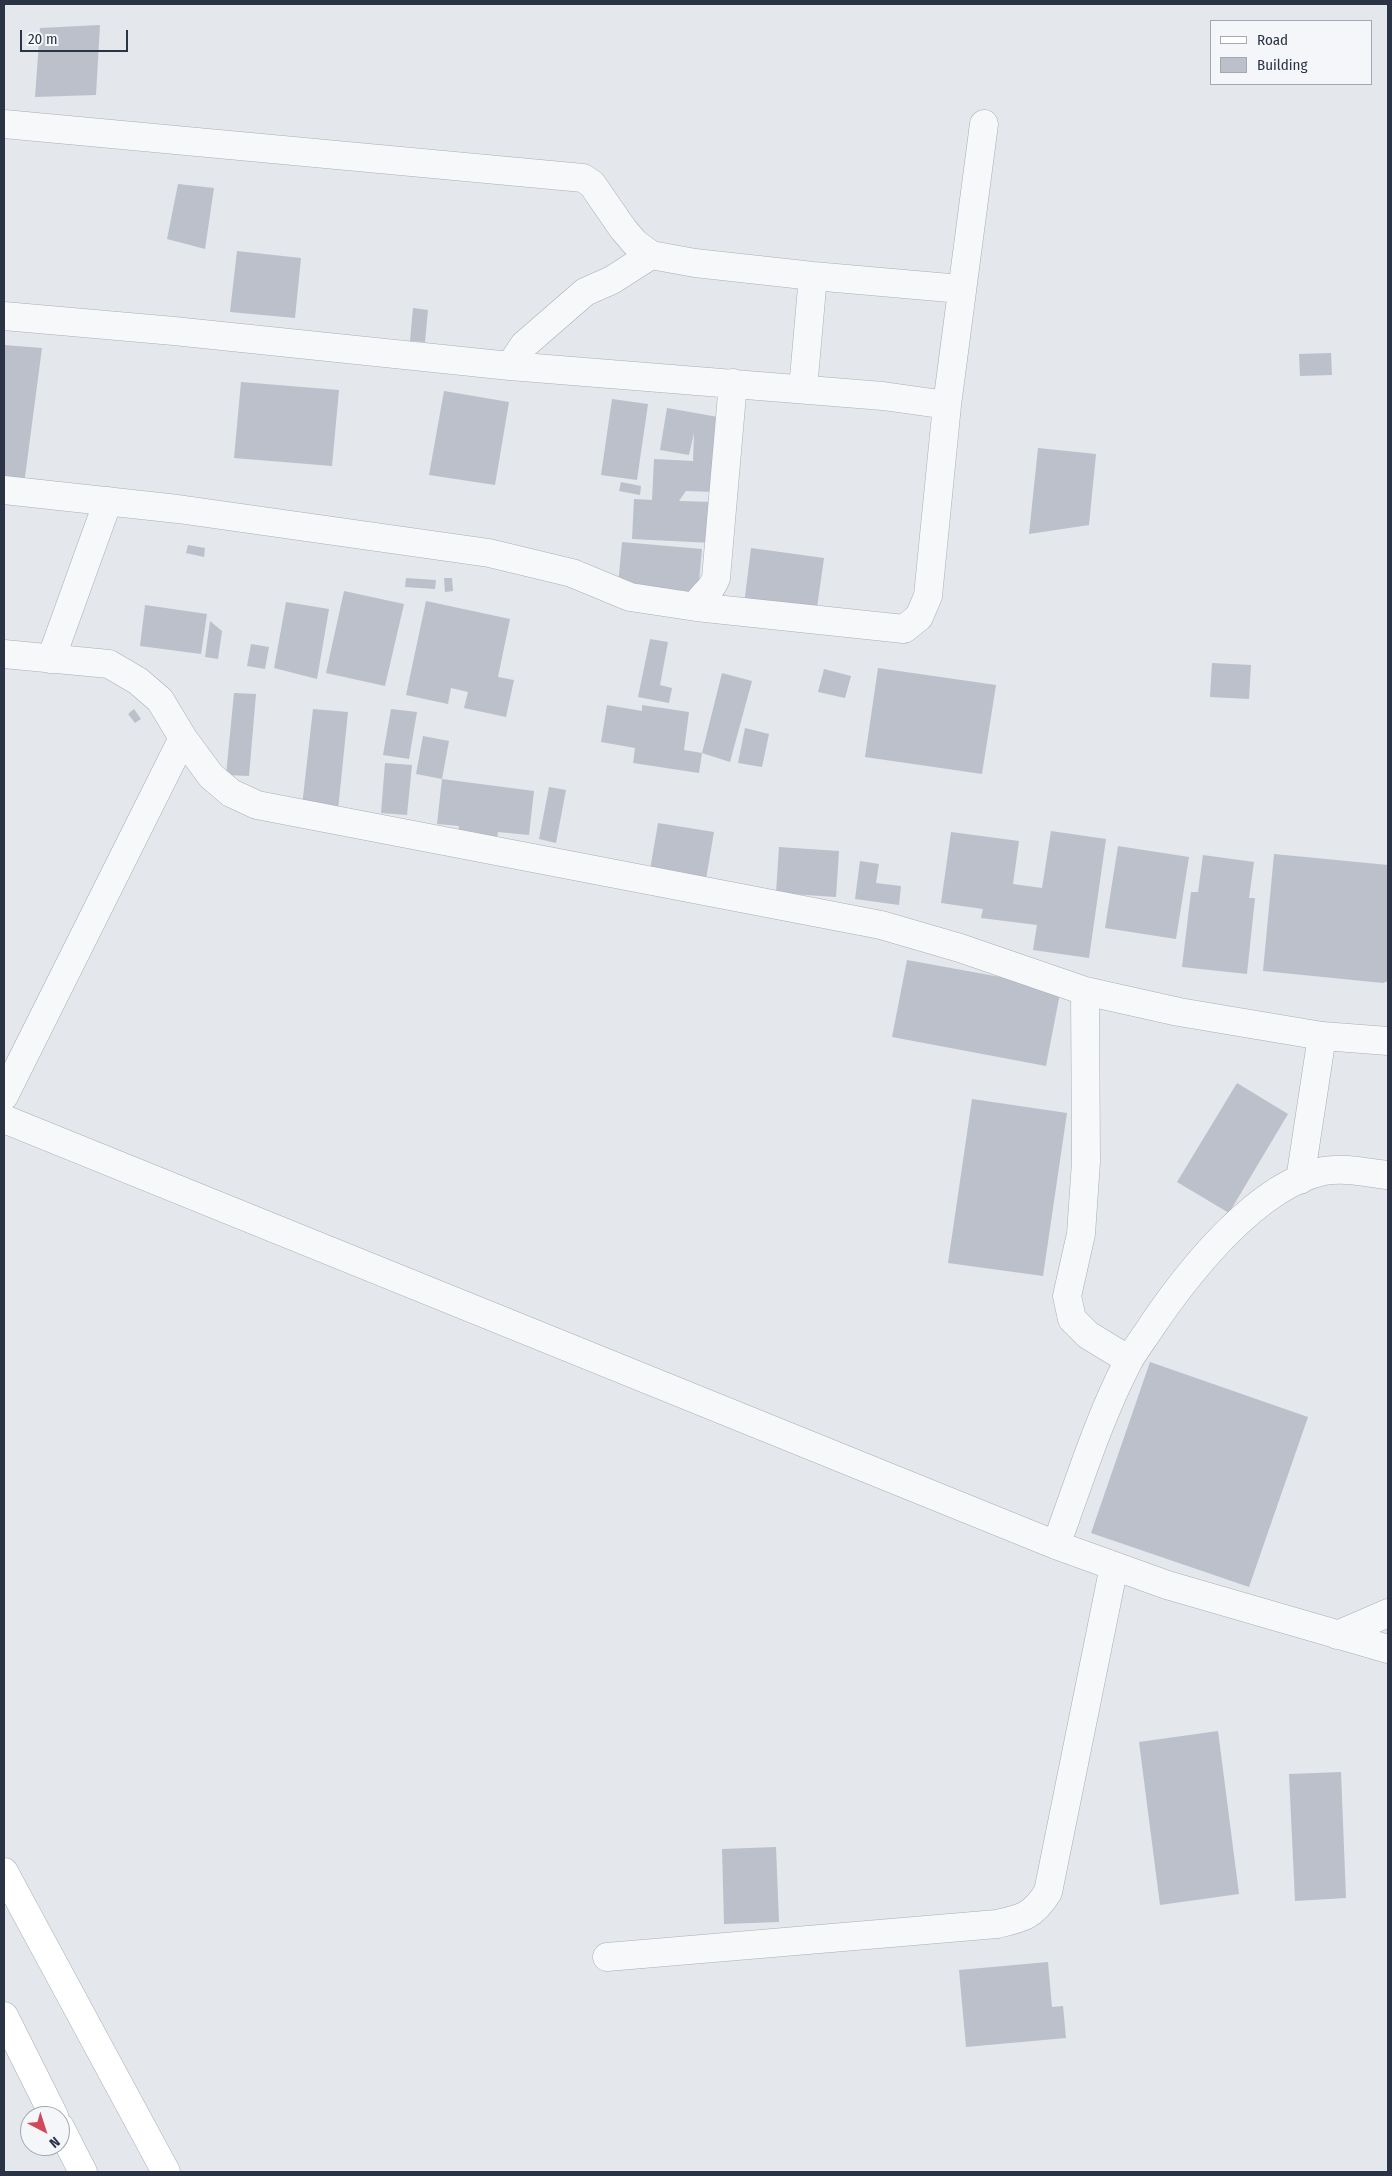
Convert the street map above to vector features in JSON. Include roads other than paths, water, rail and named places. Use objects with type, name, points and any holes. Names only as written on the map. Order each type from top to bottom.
[{"type":"main road","points":[[4,1872],[166,2172]]},
{"type":"main road","points":[[4,2016],[49,2106]]},
{"type":"main road","points":[[70,2147],[83,2172]]},
{"type":"street","points":[[4,124],[583,178],[592,184],[629,236],[651,254],[696,263],[813,276],[961,289]]},
{"type":"street","points":[[4,490],[178,509],[489,553],[572,573],[630,597],[696,607],[904,629],[918,617],[928,596],[947,405],[984,124]]},
{"type":"street","points":[[510,366],[513,358],[524,345],[584,292],[612,280],[651,254]]},
{"type":"street","points":[[804,389],[813,276]]},
{"type":"street","points":[[4,316],[174,331],[510,366],[883,396],[947,405]]},
{"type":"street","points":[[696,607],[699,600],[714,585],[716,578],[733,383]]},
{"type":"street","points":[[51,659],[108,502]]},
{"type":"street","points":[[4,654],[109,664],[138,681],[160,700],[182,738],[211,776],[231,794],[257,804],[881,925],[960,948],[1085,991],[1178,1012],[1322,1036],[1388,1041]]},
{"type":"street","points":[[4,1096],[182,738]]},
{"type":"street","points":[[1085,991],[1086,1162],[1081,1234],[1067,1296],[1072,1319],[1088,1335],[1129,1360]]},
{"type":"street","points":[[1300,1180],[1322,1036]]},
{"type":"street","points":[[4,1119],[1056,1545],[1167,1585],[1388,1649]]},
{"type":"street","points":[[1056,1545],[1104,1413],[1129,1360],[1171,1298],[1204,1257],[1242,1219],[1267,1199],[1300,1180],[1325,1171],[1348,1170],[1388,1175]]},
{"type":"street","points":[[607,1957],[997,1924],[1022,1918],[1039,1907],[1048,1892],[1114,1566]]},
{"type":"street","points":[[1337,1635],[1388,1613]]}]
